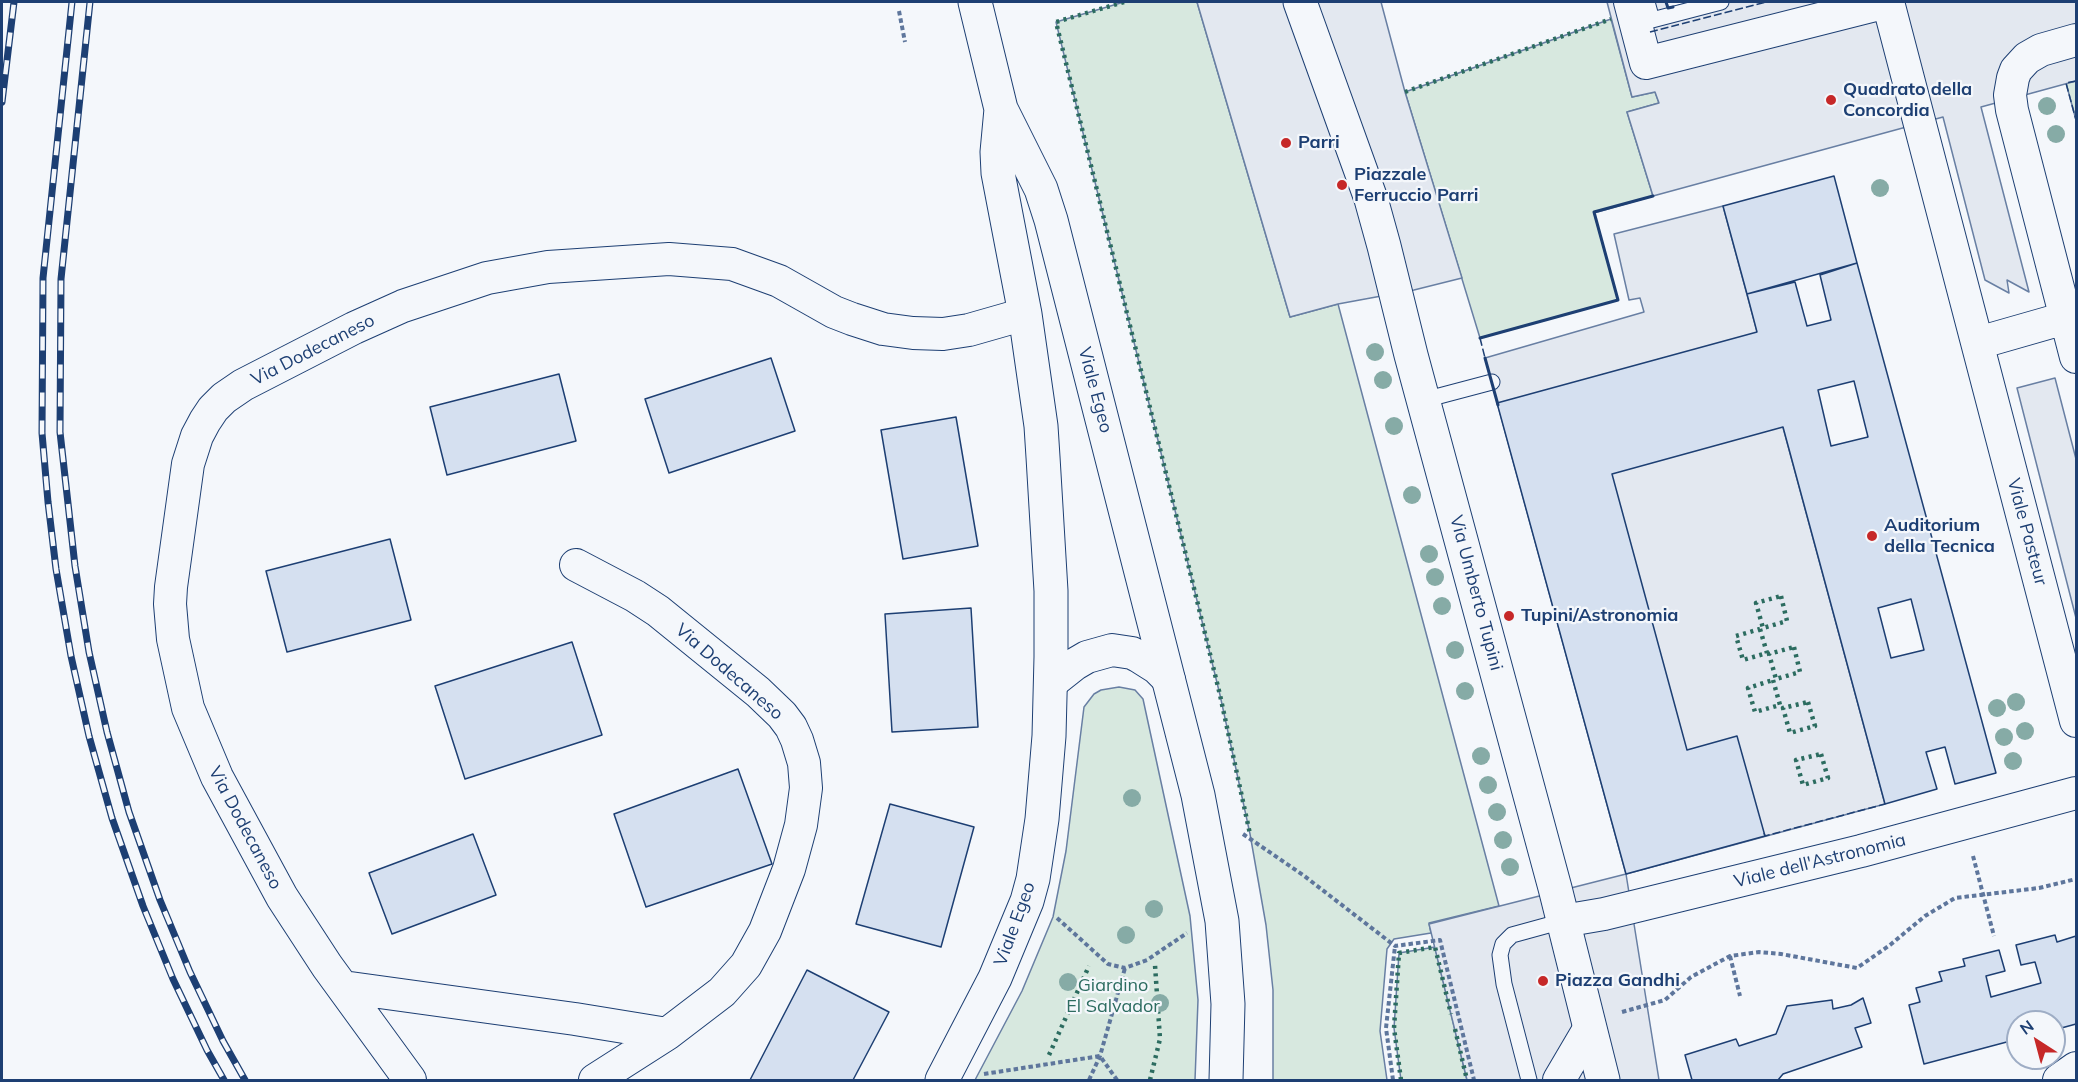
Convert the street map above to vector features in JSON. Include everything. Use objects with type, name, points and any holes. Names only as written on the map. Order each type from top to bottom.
[{"type":"main road","name":"Viale Egeo","points":[[975,2],[1001,109],[1041,189],[1052,220],[1198,795],[1219,901],[1228,1004],[1226,1080]]},
{"type":"main road","name":"Via Umberto Tupini","points":[[1300,2],[1371,199],[1559,906]]},
{"type":"main road","name":"Viale Egeo","points":[[942,1080],[995,978],[1027,901],[1033,879],[1042,819],[1051,683],[1050,580],[1043,457],[1025,314],[998,173],[997,152],[1001,109]]},
{"type":"main road","points":[[1559,906],[1602,1080]]},
{"type":"street","points":[[1630,2],[1646,63],[1887,2]]},
{"type":"street","name":"Viale Pasteur","points":[[1887,2],[2076,720]]},
{"type":"street","points":[[2076,40],[2041,50],[2027,58],[2016,70],[2010,95],[2012,110],[2071,316],[2076,357]]},
{"type":"street","name":"Via Dodecaneso","points":[[410,1080],[282,897],[217,777],[188,708],[171,622],[171,587],[188,464],[205,421],[224,398],[277,367],[403,306],[487,278],[548,267],[669,259],[732,264],[779,281],[834,312],[852,319],[883,328],[913,333],[943,334],[969,330],[1025,314]]},
{"type":"street","points":[[1978,343],[2071,316]]},
{"type":"street","name":"Via Dodecaneso","points":[[576,565],[636,596],[658,611],[771,703],[791,727],[797,740],[804,763],[806,788],[801,825],[789,869],[765,931],[746,965],[722,992],[667,1034],[595,1080]]},
{"type":"street","points":[[1051,683],[1087,657],[1112,650],[1138,656],[1157,668],[1169,680]]},
{"type":"street","name":"Viale dell'Astronomia","points":[[1559,906],[1627,909],[2076,793]]},
{"type":"street","points":[[343,987],[667,1034]]},
{"type":"street","points":[[1558,1080],[1588,1025]]},
{"type":"street","points":[[2059,1080],[2076,1068]]},
{"type":"lane","points":[[1647,2],[1652,20],[1721,2]]},
{"type":"lane","points":[[1424,400],[1492,382]]},
{"type":"lane","points":[[1529,1080],[1504,984],[1500,955],[1506,939],[1512,934],[1559,906]]},
{"type":"path","points":[[898,11],[905,42]]},
{"type":"path","points":[[1966,823],[1994,936]]},
{"type":"path","points":[[1243,834],[1303,875],[1395,946],[1440,940],[1474,1080]]},
{"type":"path","points":[[1588,1025],[1665,1000],[1691,977],[1730,956],[1759,952],[1781,954],[1857,968],[1925,916],[1955,898],[2039,888],[2076,879]]},
{"type":"path","points":[[1057,918],[1108,964],[1125,968],[1147,960],[1192,930]]},
{"type":"path","points":[[1393,1080],[1386,1028],[1395,946]]},
{"type":"path","points":[[1730,956],[1740,996]]},
{"type":"path","points":[[1089,1080],[1101,1056],[1125,968]]},
{"type":"path","points":[[981,1074],[1101,1056]]},
{"type":"path","points":[[1101,1056],[1117,1080]]},
{"type":"green space","points":[[1124,2],[1197,2],[1290,317],[1338,304],[1499,906],[1429,923],[1431,933],[1394,939],[1387,949],[1380,1031],[1387,1080],[1273,1080],[1273,990],[1266,925],[1250,834],[1220,695],[1056,22]]},
{"type":"green space","points":[[1611,19],[1632,97],[1655,92],[1659,103],[1627,112],[1653,196],[1594,213],[1618,300],[1480,338],[1405,92]]},
{"type":"green space","points":[[2076,81],[2076,120],[2066,83]]},
{"type":"green space","name":"Giardino El Salvador","points":[[1119,687],[1135,690],[1143,699],[1190,916],[1198,1000],[1195,1080],[975,1080],[1022,991],[1053,917],[1066,851],[1084,707],[1094,694],[1101,690]]},
{"type":"green space","points":[[1435,947],[1467,1080],[1401,1080],[1394,1028],[1399,953]]},
{"type":"shaded area","name":"Piazzale Ferruccio Parri","points":[[1197,2],[1381,2],[1405,92],[1462,278],[1414,290],[1338,304],[1290,317]]},
{"type":"shaded area","name":"Quadrato della Concordia","points":[[1607,2],[1666,2],[1668,8],[1692,2],[2076,2],[2076,81],[1981,107],[2029,292],[2007,280],[2009,293],[1985,280],[1943,117],[1653,196],[1627,112],[1659,103],[1655,92],[1632,97]]},
{"type":"shaded area","points":[[1723,206],[1885,804],[1626,874],[1485,358],[1644,312],[1640,298],[1629,300],[1614,234]]},
{"type":"shaded area","points":[[2055,378],[2076,459],[2076,618],[2017,388]]},
{"type":"shaded area","name":"Piazza Gandhi","points":[[1626,874],[1659,1080],[1467,1080],[1429,924]]},
{"type":"building","points":[[1834,176],[1857,263],[1747,294],[1723,206]]},
{"type":"building","name":"Auditorium della Tecnica","points":[[1857,263],[1996,773],[1955,784],[1945,747],[1926,752],[1937,789],[1885,804],[1783,427],[1612,474],[1687,750],[1737,736],[1765,836],[1626,874],[1497,403],[1757,332],[1747,294],[1795,282],[1807,326],[1831,320],[1820,275]],"holes":[[[1854,381],[1868,437],[1831,446],[1818,390]],[[1911,599],[1924,650],[1891,658],[1878,608]]]},
{"type":"building","points":[[771,358],[795,431],[669,473],[645,399]]},
{"type":"building","points":[[559,374],[576,441],[447,475],[430,407]]},
{"type":"building","points":[[956,417],[978,546],[903,559],[881,430]]},
{"type":"building","points":[[390,539],[411,620],[287,652],[266,571]]},
{"type":"building","points":[[971,608],[978,727],[892,732],[885,614]]},
{"type":"building","points":[[572,642],[602,735],[465,779],[435,686]]},
{"type":"building","points":[[738,769],[772,864],[646,907],[614,814]]},
{"type":"building","points":[[890,804],[974,827],[941,947],[856,924]]},
{"type":"building","points":[[473,834],[496,895],[392,934],[369,873]]},
{"type":"building","points":[[2055,935],[2057,942],[2076,936],[2076,1024],[2066,1027],[2066,1010],[2006,1010],[2006,1042],[1924,1064],[1909,1005],[1920,1002],[1916,988],[1942,981],[1939,972],[1965,966],[1963,959],[1999,950],[2005,971],[1986,976],[1991,997],[2041,983],[2035,962],[2021,965],[2016,945]]},
{"type":"building","points":[[807,970],[889,1012],[853,1080],[750,1080]]},
{"type":"building","points":[[1863,998],[1871,1023],[1855,1028],[1862,1047],[1783,1074],[1778,1080],[1692,1080],[1685,1055],[1736,1039],[1739,1046],[1776,1034],[1787,1006],[1832,1000],[1833,1009],[1851,1005]]},
{"type":"railway","points":[[2,102],[14,2]]},
{"type":"railway","points":[[72,2],[43,278],[42,433],[56,569],[71,656],[89,736],[112,818],[143,906],[173,979],[224,1080]]},
{"type":"railway","points":[[90,2],[61,279],[60,432],[75,566],[89,652],[107,732],[129,812],[160,900],[190,972],[223,1041],[245,1080]]},
{"type":"hedge","points":[[1124,2],[1056,22],[1220,695],[1250,834]]},
{"type":"hedge","points":[[1405,92],[1611,19]]},
{"type":"hedge","points":[[1781,596],[1787,621],[1763,628],[1756,603],[1781,596]]},
{"type":"hedge","points":[[1760,629],[1767,653],[1743,660],[1736,636],[1760,629]]},
{"type":"hedge","points":[[1794,647],[1800,672],[1776,679],[1769,654],[1794,647]]},
{"type":"hedge","points":[[1773,680],[1780,705],[1755,712],[1748,688],[1773,680]]},
{"type":"hedge","points":[[1808,702],[1815,726],[1790,733],[1783,708],[1808,702]]},
{"type":"hedge","points":[[1821,754],[1828,778],[1803,785],[1796,760],[1821,754]]},
{"type":"hedge","points":[[1401,1080],[1394,1028],[1399,953],[1435,947],[1451,1014]]},
{"type":"hedge","points":[[1150,1080],[1160,1039],[1155,965]]},
{"type":"hedge","points":[[1049,1055],[1089,966]]},
{"type":"hedge","points":[[1455,1029],[1467,1080]]},
{"type":"fence","points":[[1650,32],[1766,2]]},
{"type":"fence","points":[[2076,81],[2066,83],[2076,120]]},
{"type":"fence","points":[[1480,338],[1485,358]]},
{"type":"fence","points":[[1764,833],[1765,836],[1885,804]]},
{"type":"wall","points":[[1666,2],[1668,8],[1673,7]]},
{"type":"wall","points":[[1480,338],[1618,300],[1594,212],[1653,196]]},
{"type":"wall","points":[[1485,358],[1498,405]]},
{"type":"place","name":"Quadrato della Concordia","points":[[1831,100]]},
{"type":"place","name":"Parri","points":[[1286,143]]},
{"type":"place","name":"Piazzale Ferruccio Parri","points":[[1342,185]]},
{"type":"place","name":"Auditorium della Tecnica","points":[[1872,536]]},
{"type":"place","name":"Tupini/Astronomia","points":[[1509,616]]},
{"type":"place","name":"Piazza Gandhi","points":[[1543,981]]}]
